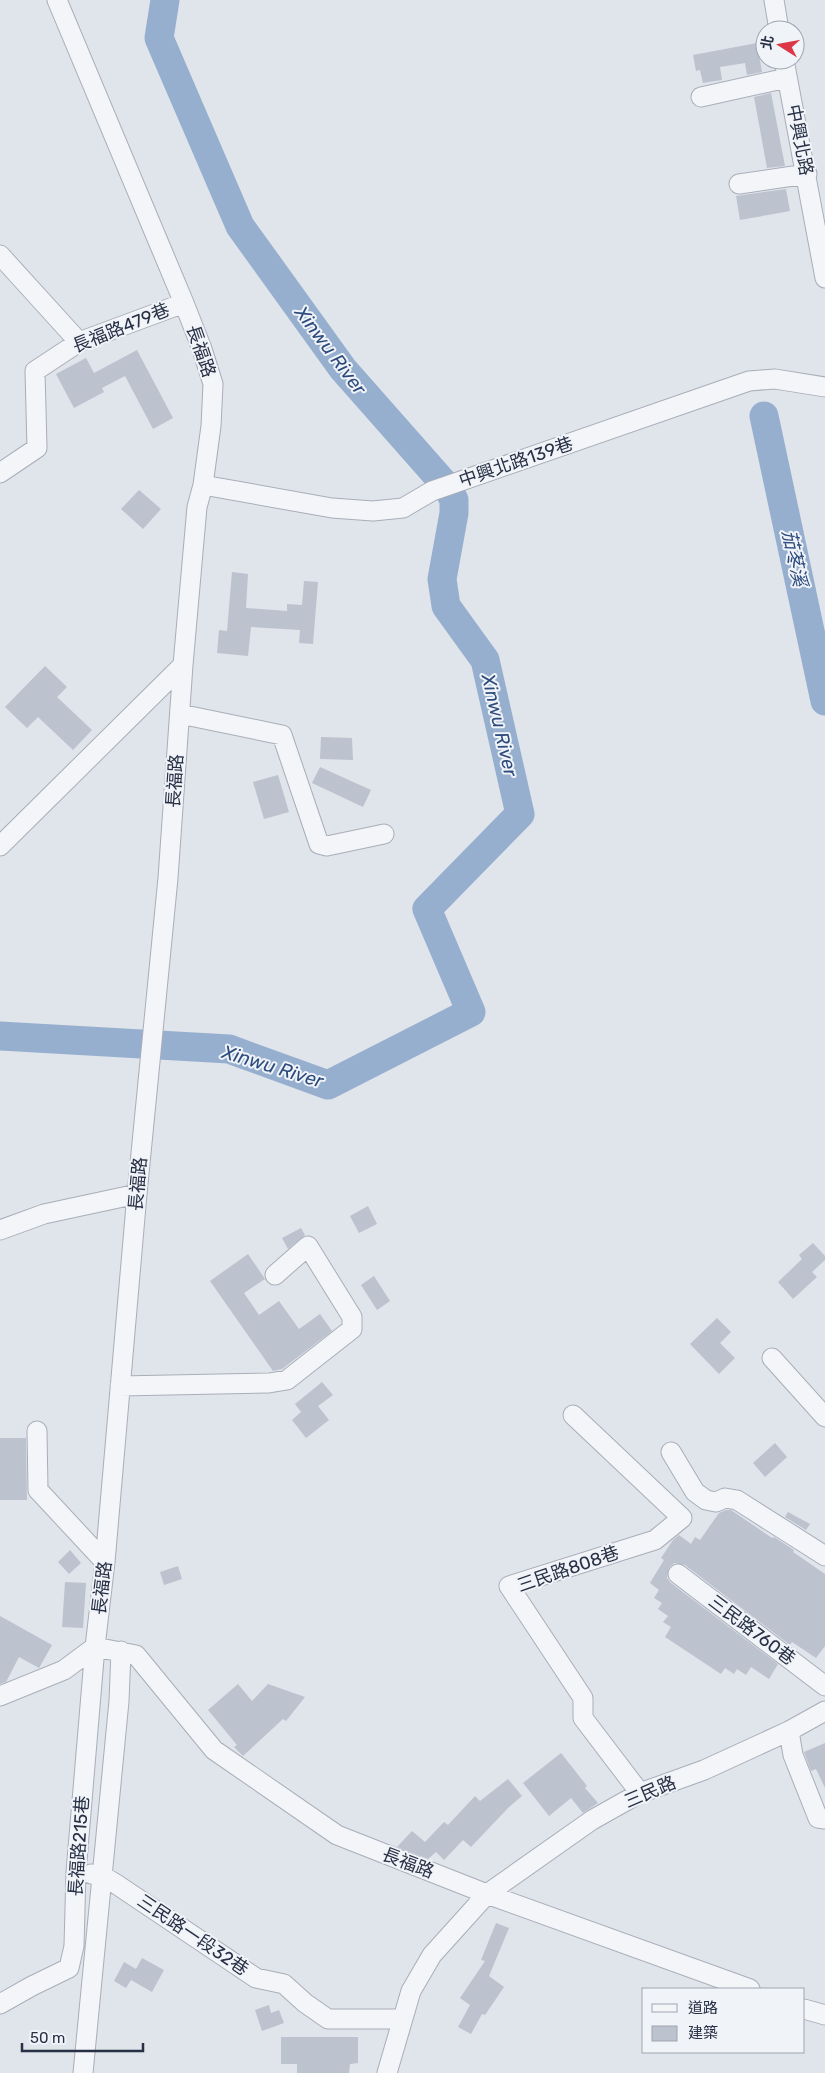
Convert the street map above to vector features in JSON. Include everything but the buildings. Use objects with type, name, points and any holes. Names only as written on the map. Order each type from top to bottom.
[{"type":"street","name":"長福路","points":[[57,0],[184,303],[213,384],[211,426],[203,484],[197,507],[183,666],[168,878],[137,1194],[105,1562],[95,1647],[136,1655],[214,1750],[337,1835],[487,1894],[747,1988]]},
{"type":"street","points":[[774,0],[777,20]]},
{"type":"street","points":[[701,97],[783,70]]},
{"type":"street","name":"中興北路","points":[[786,70],[825,278]]},
{"type":"street","points":[[739,184],[807,174]]},
{"type":"street","points":[[0,255],[79,342]]},
{"type":"street","name":"長福路479巷","points":[[0,473],[37,448],[35,371],[79,342],[184,303]]},
{"type":"street","name":"中興北路139巷","points":[[203,484],[332,508],[373,511],[403,508],[432,491],[749,381],[775,379],[825,387]]},
{"type":"street","points":[[0,846],[183,666]]},
{"type":"street","points":[[180,714],[282,735],[319,844],[327,846],[384,834]]},
{"type":"street","points":[[0,1230],[44,1214],[137,1194]]},
{"type":"street","points":[[120,1386],[269,1383],[287,1380],[352,1329],[352,1317],[308,1246],[275,1275]]},
{"type":"street","points":[[772,1358],[825,1416]]},
{"type":"street","name":"三民路808巷","points":[[573,1415],[682,1518],[655,1540],[509,1586],[582,1698],[583,1718],[640,1793]]},
{"type":"street","points":[[37,1431],[38,1490],[105,1562]]},
{"type":"street","points":[[672,1452],[695,1492],[706,1500],[716,1502],[725,1498],[737,1500],[825,1556]]},
{"type":"street","name":"三民路760巷","points":[[678,1574],[825,1686]]},
{"type":"street","points":[[0,1696],[64,1670],[95,1647]]},
{"type":"street","name":"長福路215巷","points":[[0,2004],[69,1968],[89,1874],[95,1647]]},
{"type":"street","points":[[83,2073],[89,1874],[119,1700],[121,1651]]},
{"type":"street","name":"三民路","points":[[387,2073],[411,1991],[432,1955],[487,1894],[592,1820],[640,1793],[704,1770],[789,1731],[825,1712]]},
{"type":"street","points":[[789,1731],[793,1755],[818,1818],[825,1819]]},
{"type":"street","name":"三民路一段32巷","points":[[89,1874],[256,1978],[284,1984],[305,2003],[328,2019],[402,2019]]},
{"type":"street","points":[[805,2008],[825,2015]]},
{"type":"waterway","name":"Xinwu River","points":[[0,1036],[229,1049],[328,1085],[471,1012],[427,909],[520,814],[485,660],[446,606],[442,579],[454,513],[454,500],[448,488],[343,369],[240,226],[159,38],[165,0]]},
{"type":"waterway","name":"茄苳溪","points":[[764,416],[825,701]]}]
